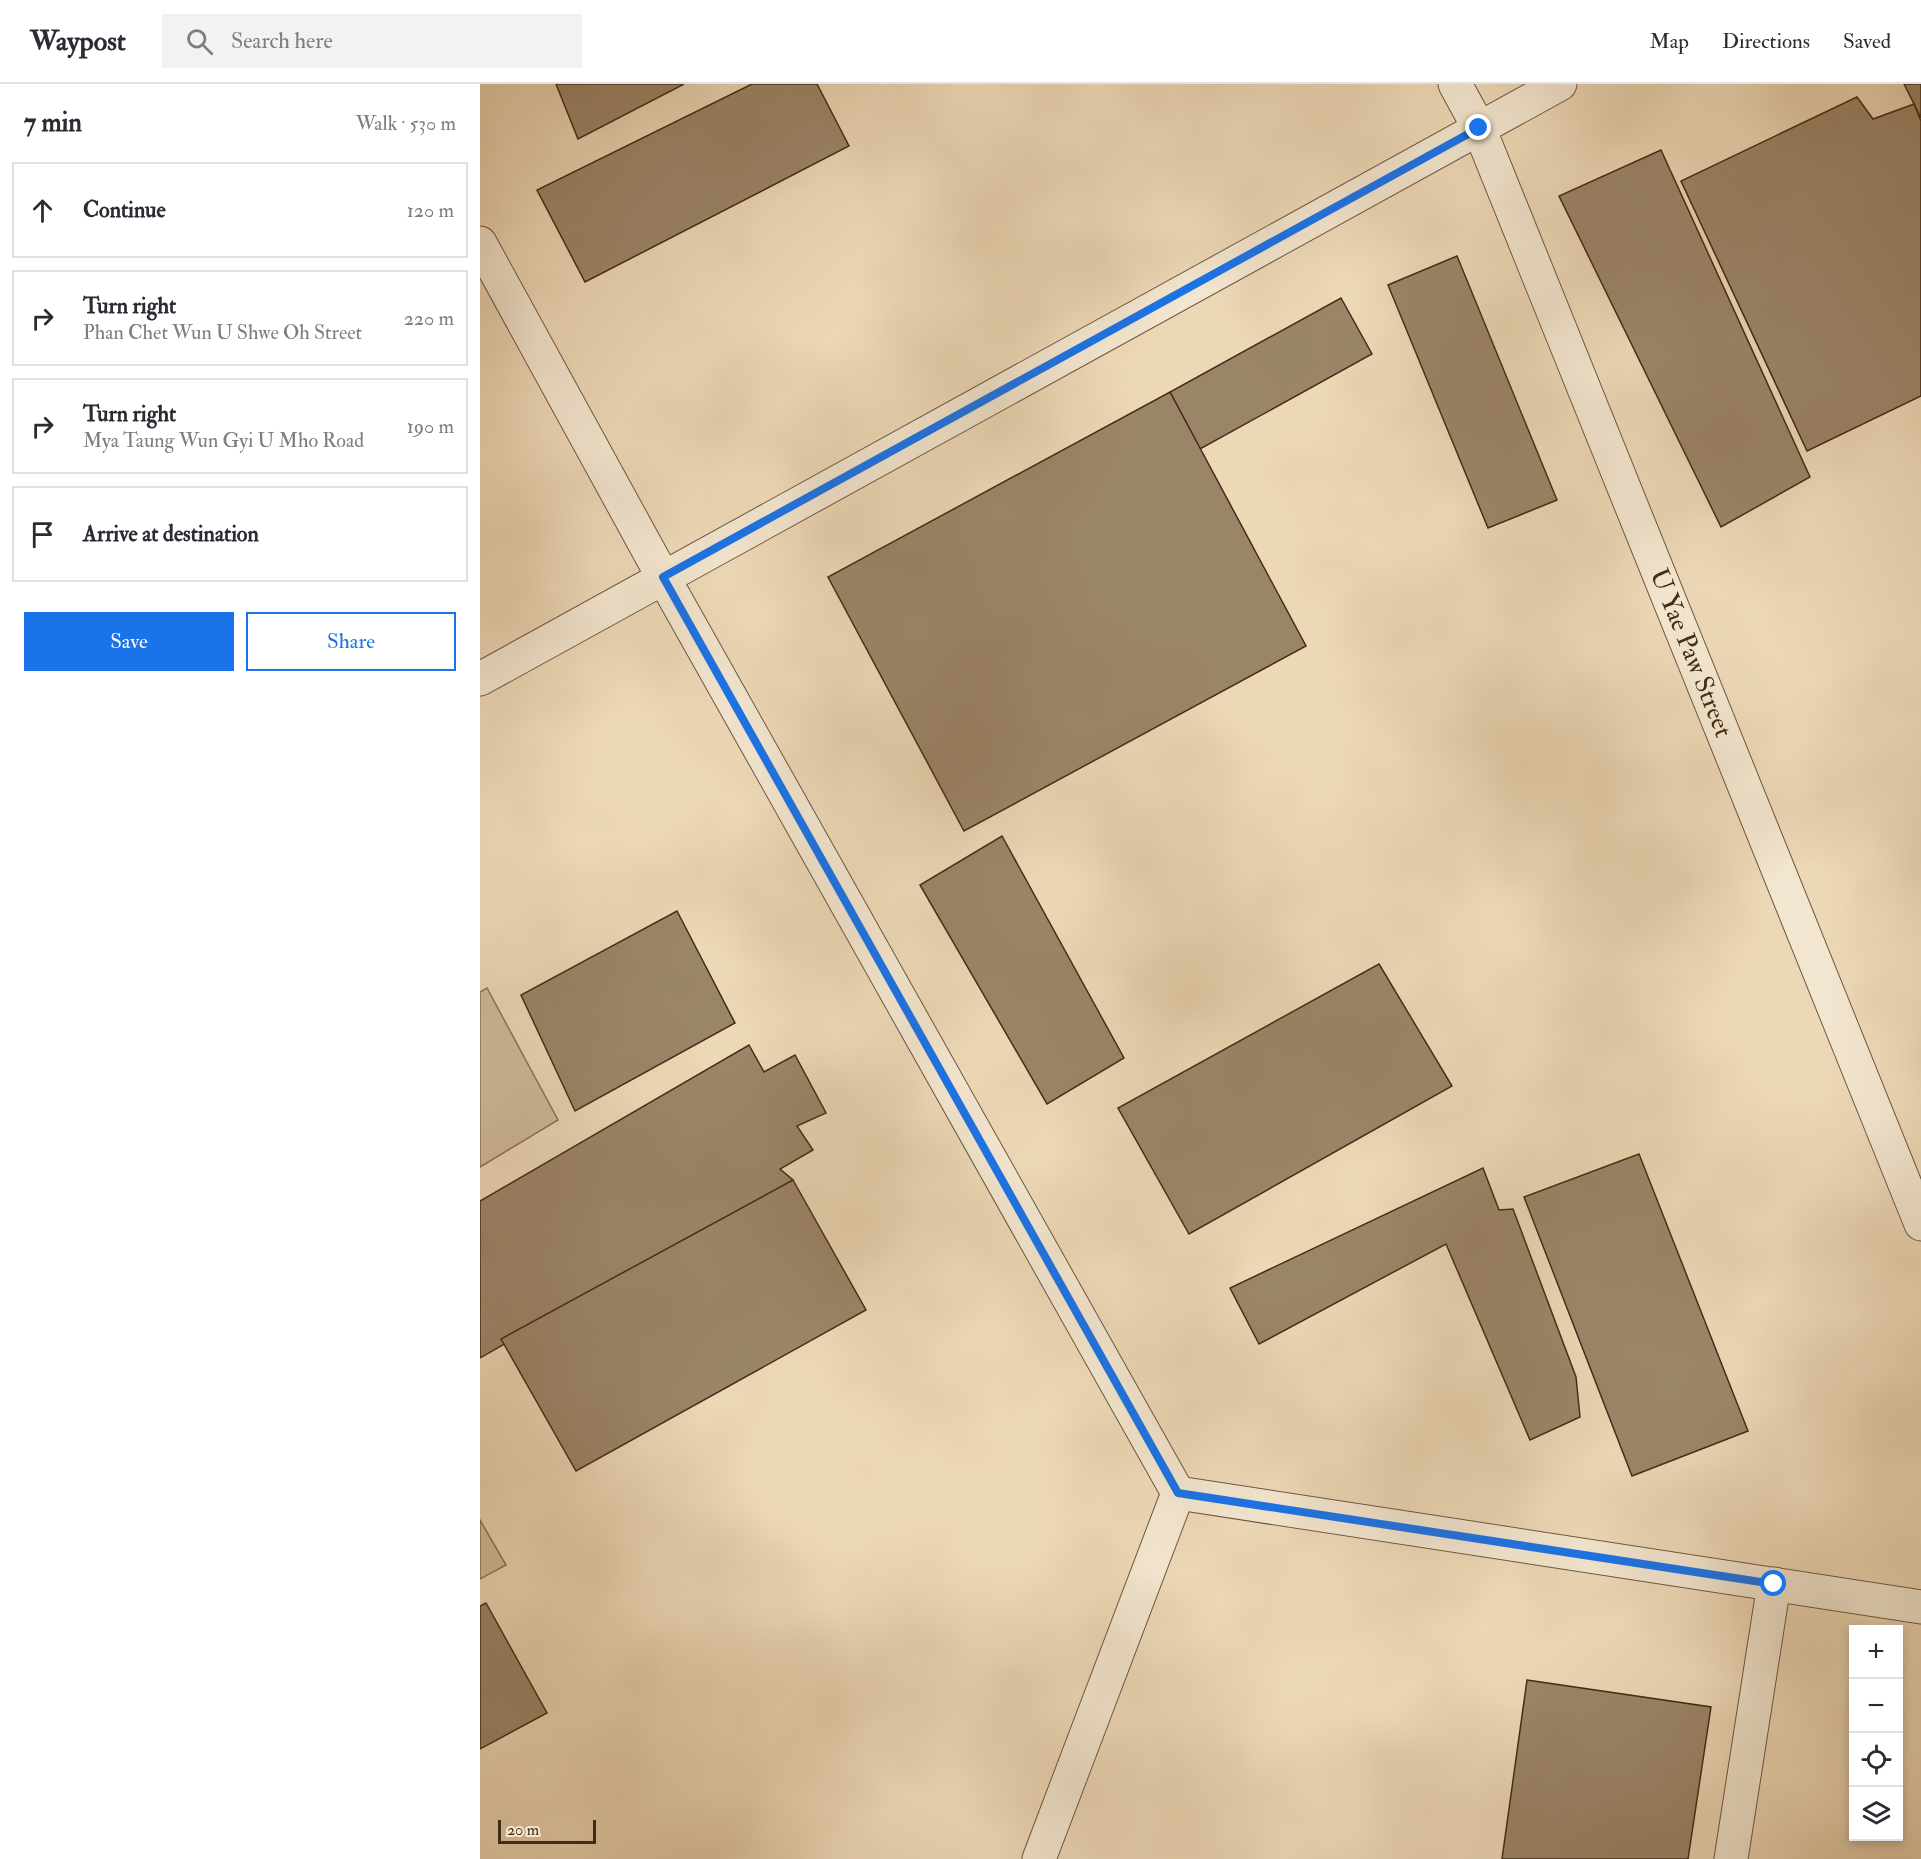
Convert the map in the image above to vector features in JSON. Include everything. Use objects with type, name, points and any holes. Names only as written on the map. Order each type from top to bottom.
[{"type":"street","name":"U Yae Paw Street","points":[[1455,84],[1479,128],[1921,1224]]},
{"type":"street","points":[[480,679],[1560,84]]},
{"type":"street","points":[[480,243],[663,577],[1178,1493]]},
{"type":"street","points":[[1178,1493],[1921,1607]]},
{"type":"street","points":[[1039,1859],[1178,1493]]},
{"type":"street","points":[[1731,1859],[1774,1584]]},
{"type":"shaded area","points":[[487,988],[558,1120],[480,1167],[480,992]]},
{"type":"shaded area","points":[[480,1520],[506,1565],[480,1579]]},
{"type":"building","points":[[556,84],[684,84],[578,139]]},
{"type":"building","points":[[752,84],[817,84],[849,146],[585,282],[537,190]]},
{"type":"building","points":[[1904,84],[1921,84],[1921,118]]},
{"type":"building","points":[[1857,97],[1873,119],[1914,104],[1921,121],[1921,396],[1807,451],[1681,181]]},
{"type":"building","points":[[1661,150],[1810,477],[1721,527],[1559,196]]},
{"type":"building","points":[[1457,256],[1557,500],[1488,528],[1388,285]]},
{"type":"building","points":[[1341,298],[1372,354],[1200,449],[1170,392]]},
{"type":"building","points":[[1170,392],[1306,646],[964,831],[828,577]]},
{"type":"building","points":[[1002,836],[1124,1058],[1047,1104],[920,885]]},
{"type":"building","points":[[677,911],[735,1023],[575,1111],[521,995]]},
{"type":"building","points":[[1379,964],[1452,1086],[1189,1234],[1118,1108]]},
{"type":"building","points":[[749,1045],[764,1072],[795,1055],[826,1113],[797,1126],[813,1150],[780,1169],[793,1180],[480,1358],[480,1201]]},
{"type":"building","points":[[1639,1154],[1748,1431],[1632,1476],[1524,1197]]},
{"type":"building","points":[[1483,1168],[1499,1210],[1513,1209],[1576,1377],[1580,1417],[1530,1440],[1446,1244],[1259,1344],[1230,1288]]},
{"type":"building","points":[[793,1180],[866,1310],[576,1471],[501,1339]]},
{"type":"building","points":[[486,1603],[547,1713],[480,1749],[480,1606]]},
{"type":"building","points":[[1527,1680],[1711,1707],[1688,1859],[1502,1859]]},
{"type":"route","points":[[1479,128],[663,577],[1178,1493],[1774,1584]]}]
